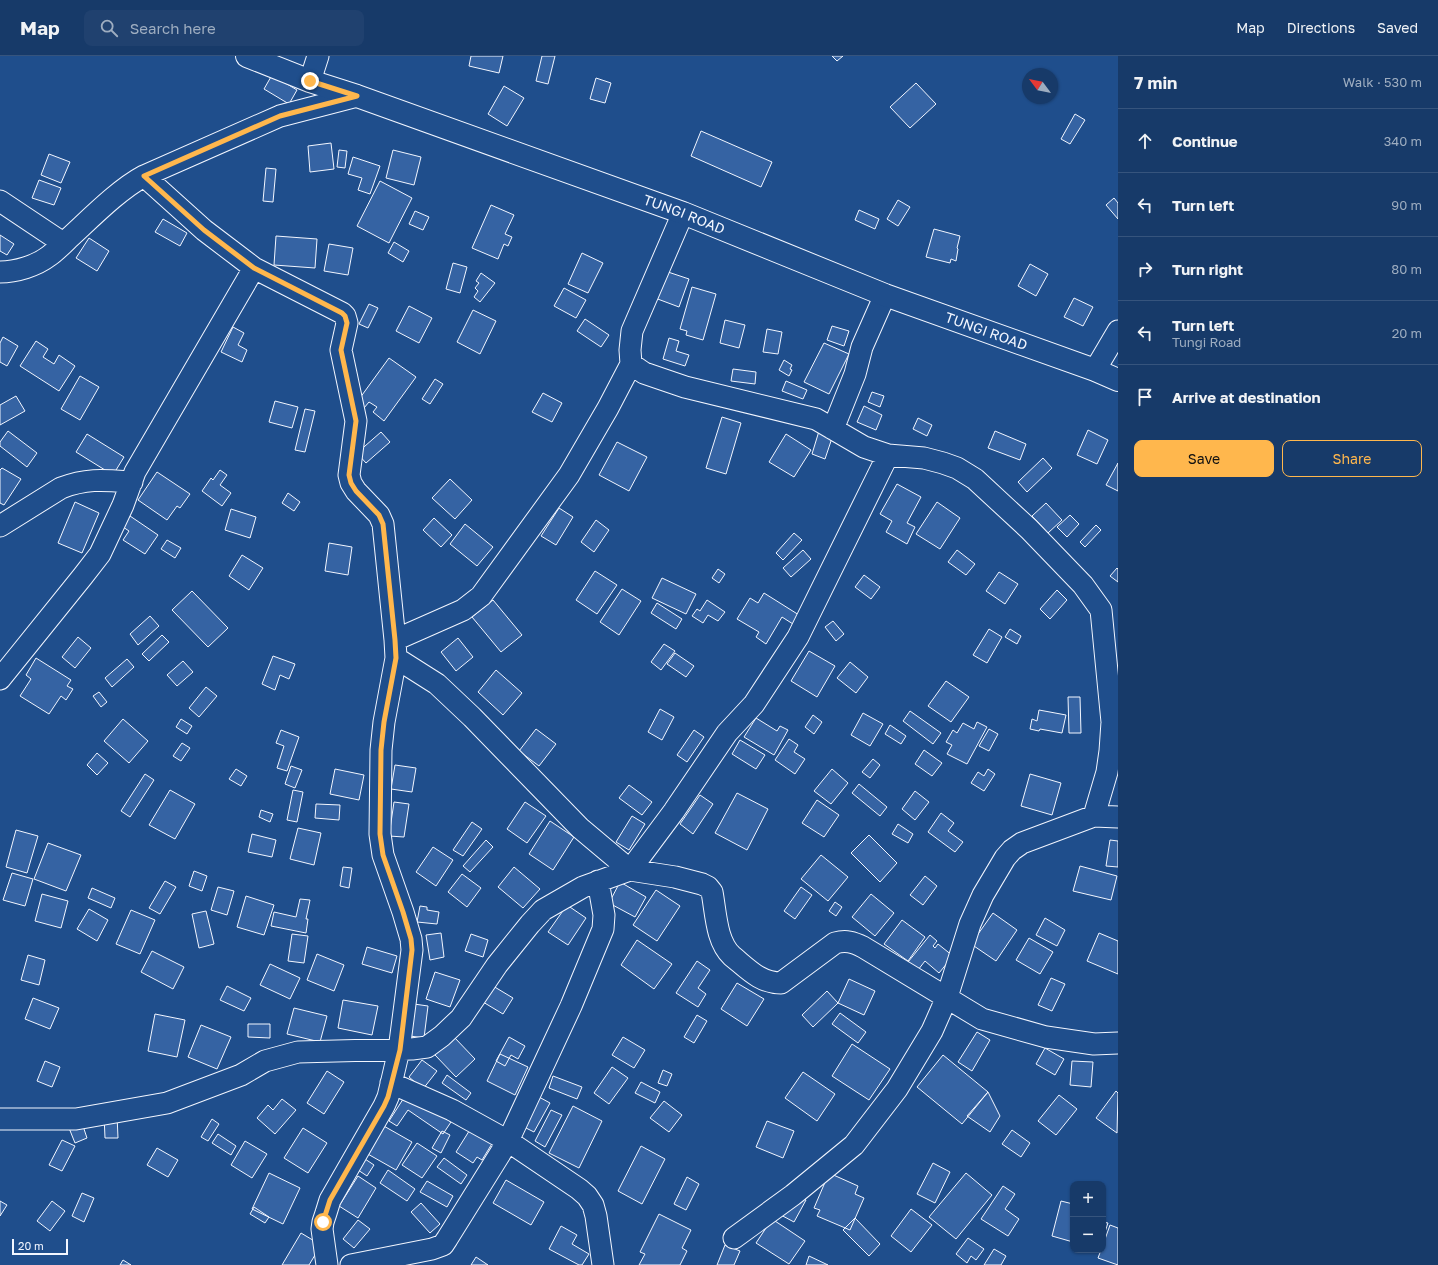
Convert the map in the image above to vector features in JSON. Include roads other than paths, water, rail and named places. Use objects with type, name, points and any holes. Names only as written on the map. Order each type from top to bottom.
[{"type":"main road","name":"TUNGI ROAD","points":[[247,56],[310,81],[357,96],[683,213],[885,295],[1095,370],[1118,380]]},
{"type":"street","points":[[310,81],[318,56]]},
{"type":"street","points":[[0,272],[9,272],[29,266],[49,256],[134,181],[144,176],[280,116],[357,96]]},
{"type":"street","points":[[144,176],[204,230],[254,268],[342,313],[345,316],[347,323],[341,350],[356,421],[349,475],[351,483],[356,491],[379,515],[383,524],[396,649],[381,750],[380,834],[383,855],[403,912],[411,939],[412,950],[400,1050],[388,1097],[330,1200],[322,1229],[327,1265]]},
{"type":"street","points":[[0,201],[63,243]]},
{"type":"street","points":[[396,649],[463,610],[481,596],[569,475],[632,364],[630,350],[632,331],[683,213]]},
{"type":"street","points":[[0,679],[100,554],[123,504],[135,472],[254,268]]},
{"type":"street","points":[[833,429],[855,374],[862,347],[885,295]]},
{"type":"street","points":[[1095,370],[1118,331]]},
{"type":"street","points":[[632,364],[644,373],[685,387],[816,419],[864,447],[888,455],[924,458],[943,462],[958,468],[975,479],[1029,529],[1083,585],[1101,610],[1115,726],[1107,772],[1094,816]]},
{"type":"street","points":[[630,870],[674,811],[727,733],[754,704],[798,637],[888,455]]},
{"type":"street","points":[[0,526],[61,488],[69,485],[83,481],[97,480],[132,482]]},
{"type":"street","points":[[396,649],[437,684],[472,717],[580,828],[630,870]]},
{"type":"street","points":[[734,1238],[793,1195],[854,1145],[897,1089],[932,1031],[947,997],[973,917],[983,895],[1005,858],[1012,850],[1022,843],[1094,816],[1118,817]]},
{"type":"street","points":[[0,1119],[76,1119],[167,1103],[241,1074],[265,1061],[298,1052],[400,1050],[427,1047],[442,1036],[461,1018],[497,965],[543,910],[583,887],[630,870],[675,877],[708,887],[712,892],[721,942],[732,956],[764,981],[781,983],[835,943],[845,940],[863,947],[982,1019],[1046,1037],[1094,1044],[1118,1044]]},
{"type":"street","points":[[350,1265],[423,1251],[443,1245],[508,1141],[571,1006],[603,929],[604,915],[598,881]]},
{"type":"street","points":[[391,1083],[452,1110],[508,1141],[588,1196],[593,1205],[596,1216],[603,1265]]}]
